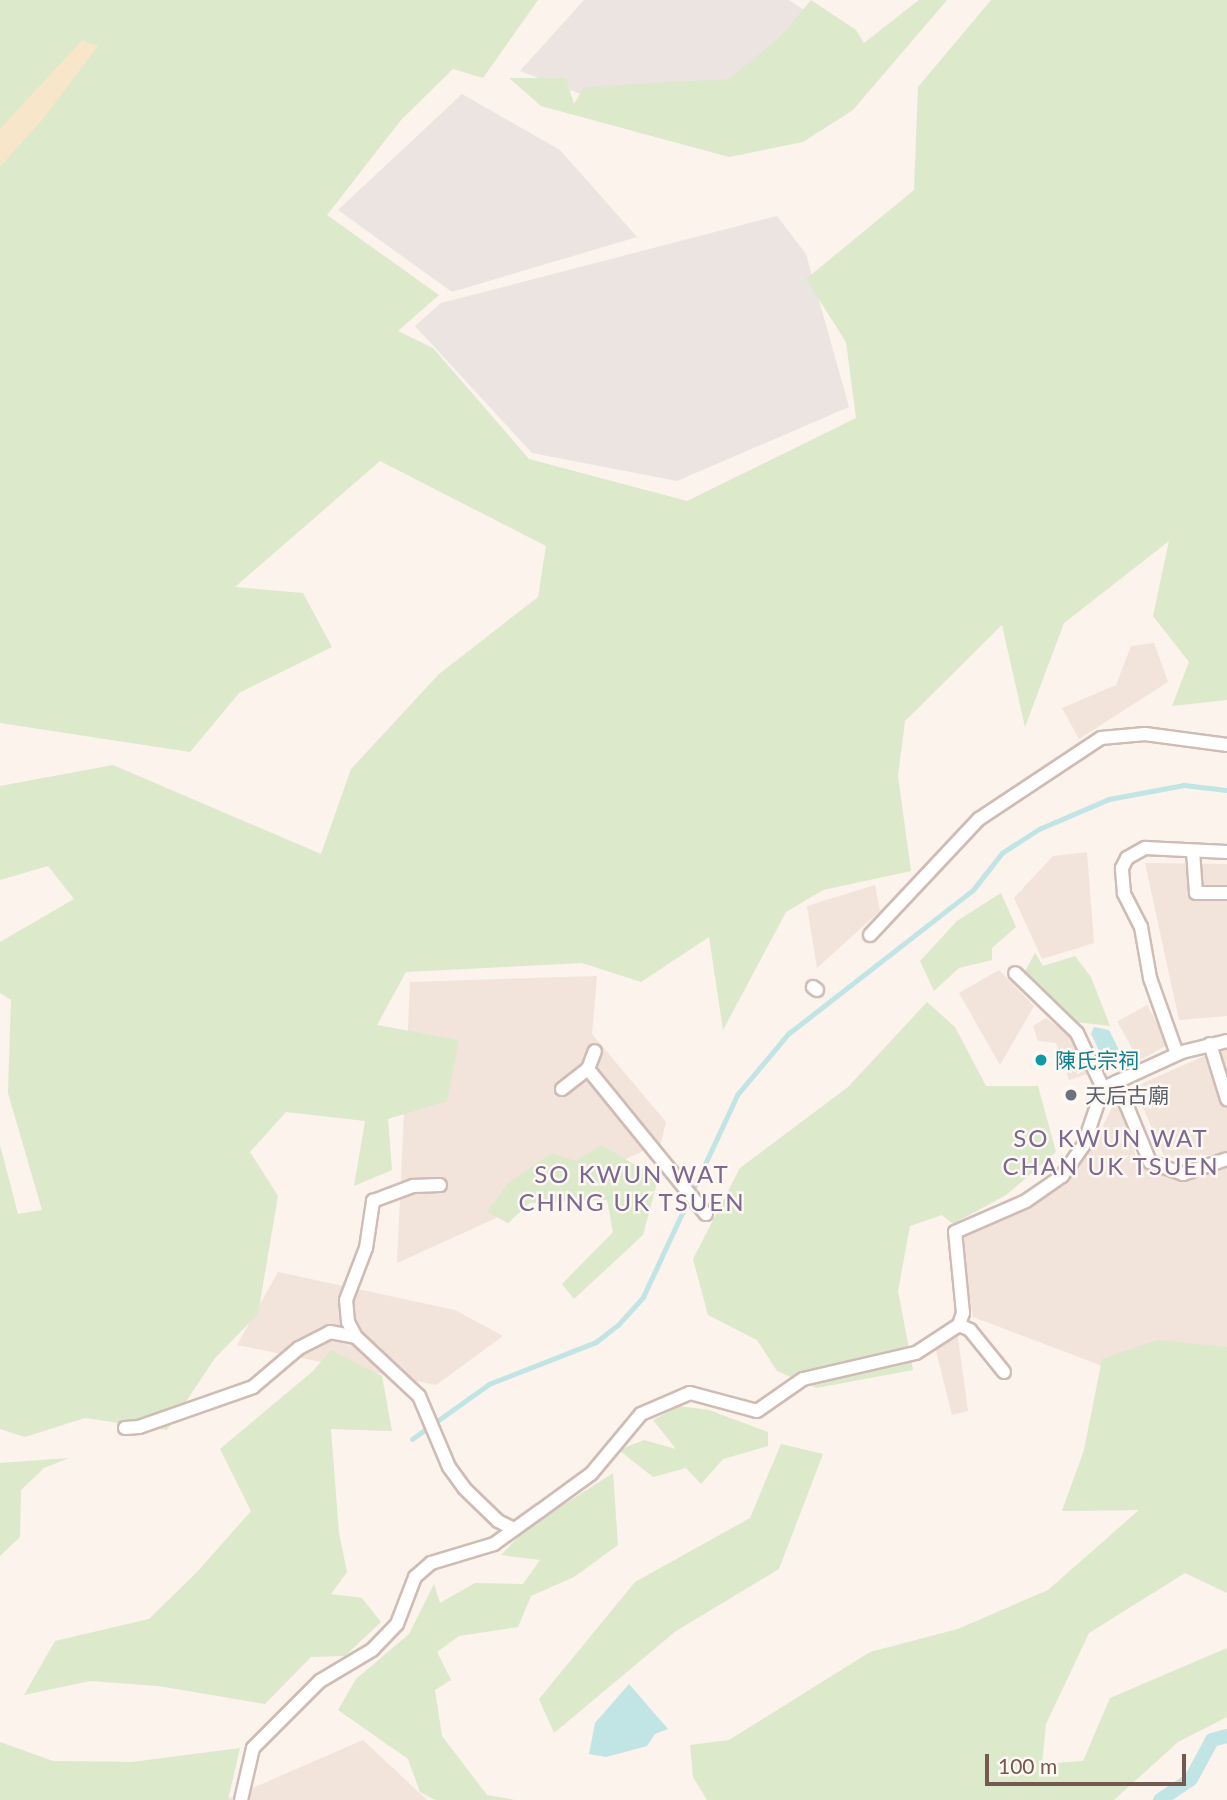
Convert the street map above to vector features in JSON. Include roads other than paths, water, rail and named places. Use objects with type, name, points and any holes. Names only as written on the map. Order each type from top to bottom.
[{"type":"street","points":[[870,935],[979,819],[1101,738],[1145,734],[1227,744]]},
{"type":"street","points":[[1177,1054],[1150,978],[1141,928],[1124,893],[1122,867],[1127,858],[1145,848],[1227,852]]},
{"type":"street","points":[[1193,851],[1196,893],[1227,893]]},
{"type":"street","points":[[242,1800],[253,1748],[320,1681],[372,1650],[397,1624],[415,1577],[430,1563],[494,1544],[591,1474],[640,1414],[664,1400],[690,1393],[707,1395],[757,1411],[803,1379],[916,1353],[959,1325],[963,1313],[956,1232],[1017,1206],[1062,1176],[1084,1144],[1103,1088],[1077,1033],[1015,972]]},
{"type":"street","points":[[1103,1088],[1177,1054],[1227,1041]]},
{"type":"street","points":[[1210,1044],[1227,1099]]},
{"type":"street","points":[[562,1090],[588,1069],[594,1051]]},
{"type":"street","points":[[588,1069],[703,1210]]},
{"type":"street","points":[[1117,1082],[1150,1162],[1183,1174],[1227,1159]]},
{"type":"street","points":[[440,1185],[402,1188],[373,1200],[366,1248],[346,1300],[348,1322],[356,1337],[427,1408],[449,1467],[464,1488],[498,1521],[514,1529]]},
{"type":"street","points":[[959,1325],[970,1330],[1004,1372]]},
{"type":"street","points":[[125,1428],[139,1427],[253,1387],[299,1348],[330,1332],[356,1337]]},
{"type":"water","points":[[1094,1027],[1109,1030],[1121,1054],[1105,1063],[1091,1034]]},
{"type":"water","points":[[629,1684],[668,1729],[655,1734],[647,1746],[606,1757],[589,1754],[595,1723]]},
{"type":"waterway","points":[[412,1439],[489,1384],[596,1342],[618,1325],[643,1297],[737,1095],[788,1034],[973,890],[1002,853],[1039,829],[1109,799],[1184,785],[1227,790]]},
{"type":"waterway","points":[[1160,1800],[1191,1779],[1212,1740],[1227,1736]]},
{"type":"place","name":"陳氏宗祠","points":[[1041,1060]]},
{"type":"place","name":"天后古廟","points":[[1071,1095]]},
{"type":"district","name":"SO KWUN WAT CHAN UK TSUEN","points":[[1111,1152]]},
{"type":"district","name":"SO KWUN WAT CHING UK TSUEN","points":[[632,1188]]}]
